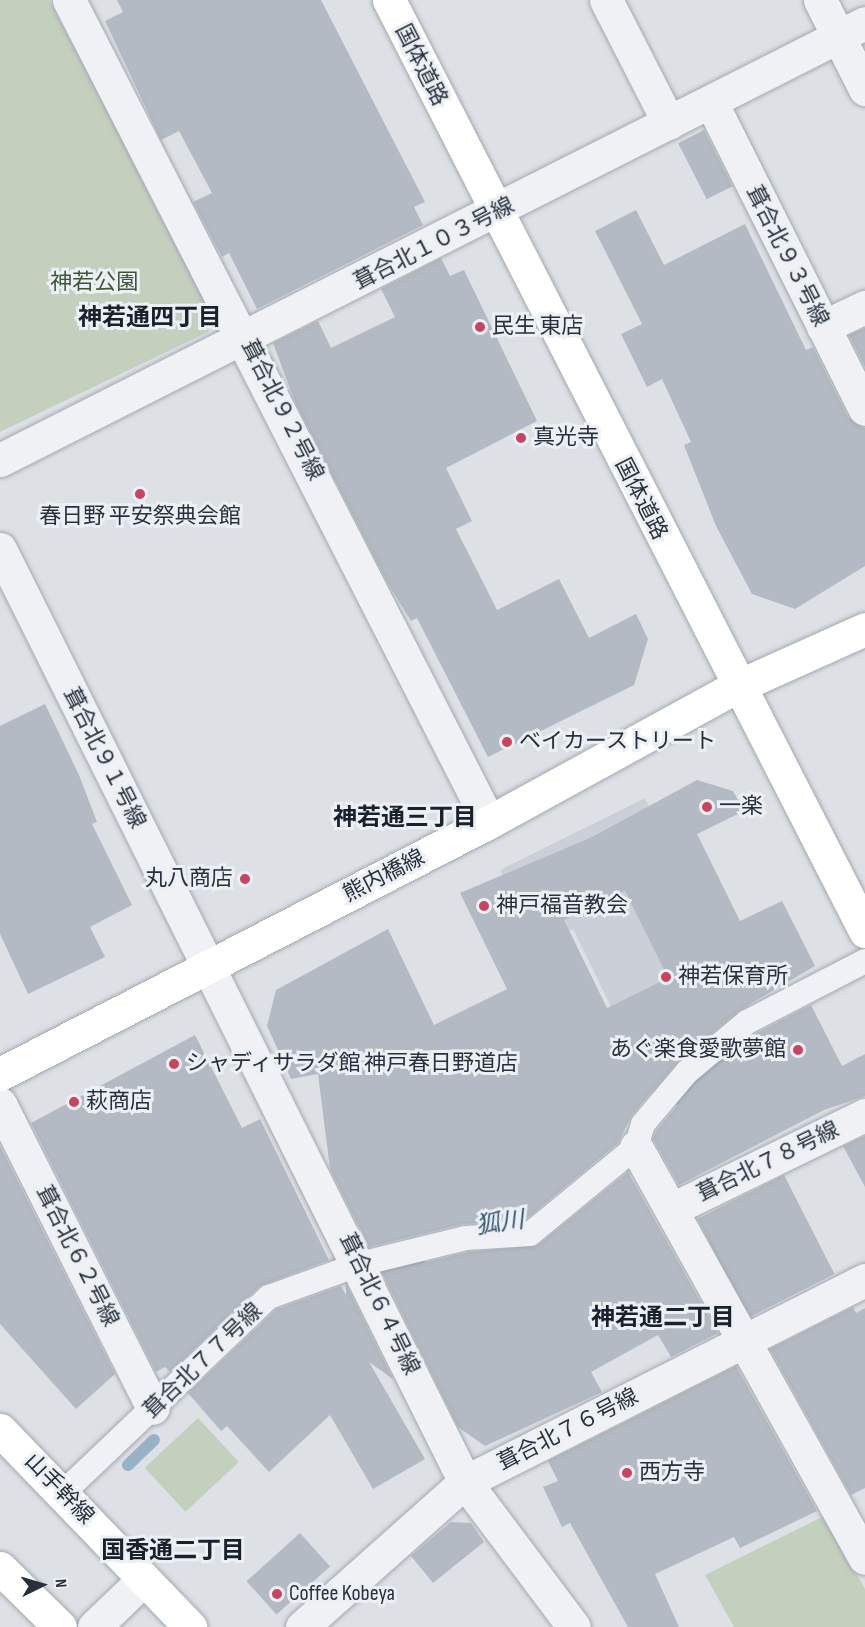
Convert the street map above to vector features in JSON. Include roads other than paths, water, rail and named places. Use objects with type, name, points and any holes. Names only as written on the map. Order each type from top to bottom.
[{"type":"street","name":"葺合北９２号線","points":[[69,0],[246,338],[489,822]]},
{"type":"street","points":[[606,0],[669,123]]},
{"type":"street","points":[[820,0],[852,30],[865,89]]},
{"type":"street","name":"国体道路","points":[[397,3],[495,213],[736,687],[865,931]]},
{"type":"street","name":"葺合北１０３号線","points":[[0,460],[495,213],[852,30]]},
{"type":"street","name":"葺合北９３号線","points":[[711,102],[865,409]]},
{"type":"street","points":[[823,327],[865,307]]},
{"type":"street","name":"葺合北９１号線","points":[[0,549],[208,966]]},
{"type":"street","name":"熊内橋線","points":[[0,1074],[489,822],[736,687],[865,629]]},
{"type":"street","name":"葺合北６４号線","points":[[208,966],[360,1264],[465,1482],[574,1627]]},
{"type":"street","name":"葺合北６２号線","points":[[0,1104],[153,1408]]},
{"type":"street","name":"葺合北７８号線","points":[[672,1209],[865,1115]]},
{"type":"street","points":[[636,1147],[672,1209],[742,1342],[865,1558]]},
{"type":"street","name":"葺合北７６号線","points":[[302,1627],[465,1482],[865,1280]]},
{"type":"street","name":"山手幹線","points":[[0,1430],[64,1492],[190,1627]]},
{"type":"street","points":[[0,1568],[60,1627]]},
{"type":"street","points":[[94,1627],[144,1579]]},
{"type":"lane","name":"葺合北７７号線","points":[[64,1492],[269,1297],[360,1264],[466,1238],[530,1234],[636,1147],[644,1124],[687,1072],[747,1022],[865,961]]},
{"type":"waterway","name":"狐川","points":[[678,1099],[738,1044]]},
{"type":"waterway","name":"狐川","points":[[386,1270],[419,1262]]},
{"type":"waterway","name":"狐川","points":[[128,1465],[154,1440]]},
{"type":"place","name":"民生 東店","points":[[480,327]]},
{"type":"place","name":"真光寺","points":[[521,438]]},
{"type":"place","name":"春日野 平安祭典会館","points":[[140,494]]},
{"type":"place","name":"ベイカーストリート","points":[[507,742]]},
{"type":"place","name":"一楽","points":[[707,807]]},
{"type":"place","name":"丸八商店","points":[[245,879]]},
{"type":"place","name":"神戸福音教会","points":[[484,906]]},
{"type":"place","name":"神若保育所","points":[[666,977]]},
{"type":"place","name":"あぐ楽食愛歌夢館","points":[[798,1050]]},
{"type":"place","name":"シャディサラダ館 神戸春日野道店","points":[[174,1064]]},
{"type":"place","name":"萩商店","points":[[74,1102]]},
{"type":"place","name":"西方寺","points":[[627,1473]]},
{"type":"place","name":"Coffee Kobeya","points":[[277,1594]]},
{"type":"district","name":"神若通四丁目","points":[[150,318]]},
{"type":"district","name":"神若通三丁目","points":[[405,818]]},
{"type":"district","name":"神若通二丁目","points":[[663,1318]]},
{"type":"district","name":"国香通二丁目","points":[[173,1551]]},
{"type":"park label","name":"神若公園","points":[[94,283]]}]
